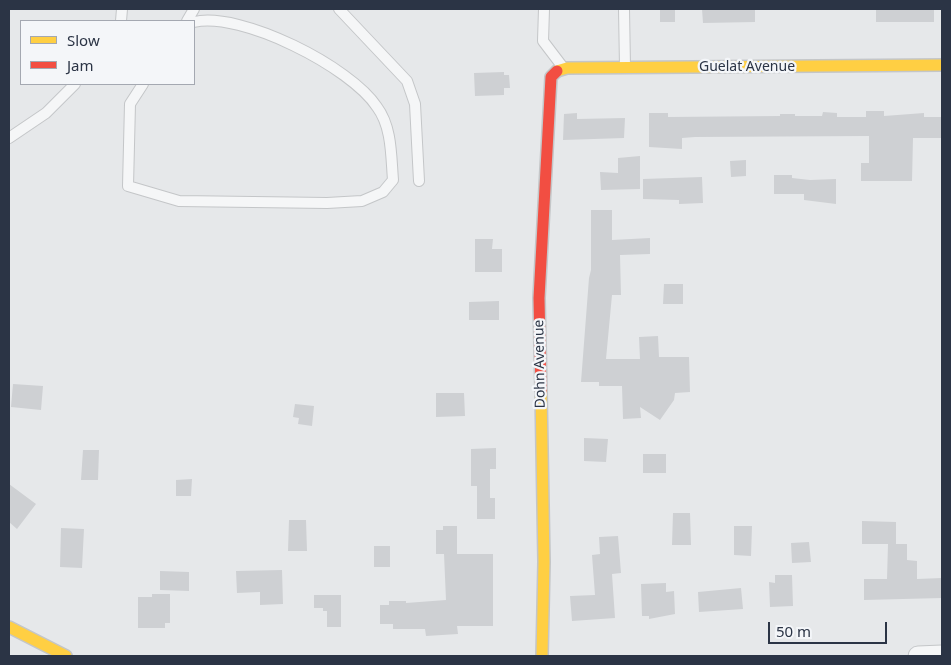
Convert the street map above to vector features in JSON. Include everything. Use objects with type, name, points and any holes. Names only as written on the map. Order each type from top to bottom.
[{"type":"street","name":"Guelat Avenue","points":[[559,71],[625,68],[942,65]]},
{"type":"street","name":"Dohn Avenue","points":[[542,656],[544,562],[539,298],[548,87],[559,71]]},
{"type":"street","points":[[9,626],[66,656]]},
{"type":"street","points":[[918,656],[942,655]]},
{"type":"lane","points":[[188,20],[194,9]]},
{"type":"lane","points":[[339,9],[407,80],[415,104],[419,181]]},
{"type":"lane","points":[[544,9],[543,42],[559,71]]},
{"type":"lane","points":[[624,9],[625,68]]},
{"type":"lane","points":[[143,85],[130,104],[128,186],[179,201],[328,203],[362,200],[383,192],[393,180],[390,144],[378,107],[352,81],[311,55],[262,32],[233,23],[204,20],[195,22]]},
{"type":"lane","points":[[9,138],[46,113],[74,85]]},
{"type":"building","points":[[660,9],[675,9],[675,22],[660,22]]},
{"type":"building","points":[[702,9],[755,9],[755,22],[703,23]]},
{"type":"building","points":[[876,9],[934,9],[934,22],[876,22]]},
{"type":"building","points":[[504,72],[504,75],[509,75],[510,88],[504,88],[504,95],[475,96],[474,73]]},
{"type":"building","points":[[866,111],[884,111],[884,116],[924,113],[924,117],[942,117],[942,138],[913,138],[912,181],[861,181],[861,163],[869,163],[869,136],[695,137],[682,138],[682,149],[649,147],[649,113],[668,113],[668,117],[780,116],[780,114],[822,116],[823,112],[837,113],[837,117],[866,117]]},
{"type":"building","points":[[577,113],[577,119],[625,118],[624,138],[563,140],[564,114]]},
{"type":"building","points":[[640,156],[640,189],[601,190],[600,172],[618,173],[618,158]]},
{"type":"building","points":[[746,160],[746,176],[731,177],[730,161]]},
{"type":"building","points":[[774,175],[792,175],[792,178],[810,180],[836,179],[836,204],[804,200],[804,194],[774,194]]},
{"type":"building","points":[[702,177],[703,203],[679,204],[679,200],[643,199],[643,179]]},
{"type":"building","points":[[591,210],[612,210],[612,240],[650,238],[650,254],[620,255],[621,295],[612,295],[606,359],[640,359],[639,337],[658,336],[659,357],[689,357],[690,392],[675,393],[674,400],[660,420],[640,407],[641,418],[623,419],[622,386],[599,386],[599,382],[581,382],[591,270]]},
{"type":"building","points":[[475,239],[493,239],[492,249],[502,249],[502,272],[475,272]]},
{"type":"building","points":[[664,284],[683,284],[683,304],[663,304]]},
{"type":"building","points":[[499,301],[499,320],[469,320],[469,302]]},
{"type":"building","points":[[13,384],[43,386],[41,410],[11,407]]},
{"type":"building","points":[[436,393],[464,393],[465,416],[436,417]]},
{"type":"building","points":[[295,404],[314,406],[312,426],[298,424],[299,418],[293,417]]},
{"type":"building","points":[[584,438],[608,439],[606,462],[584,461]]},
{"type":"building","points":[[496,448],[496,469],[490,469],[490,498],[495,498],[495,519],[477,519],[477,486],[471,486],[471,449]]},
{"type":"building","points":[[83,450],[99,450],[98,480],[81,480]]},
{"type":"building","points":[[643,454],[666,454],[666,473],[643,473]]},
{"type":"building","points":[[192,479],[191,496],[176,496],[176,480]]},
{"type":"building","points":[[9,484],[36,504],[17,529],[9,522]]},
{"type":"building","points":[[673,513],[690,513],[691,545],[672,545]]},
{"type":"building","points":[[289,520],[306,520],[307,551],[288,551]]},
{"type":"building","points":[[862,521],[896,522],[896,544],[907,544],[907,560],[917,561],[917,579],[942,578],[942,598],[864,600],[864,579],[887,579],[888,544],[862,544]]},
{"type":"building","points":[[443,526],[457,526],[457,554],[493,554],[493,626],[457,626],[458,634],[426,636],[425,629],[393,629],[393,624],[380,624],[380,605],[389,605],[389,601],[406,601],[406,603],[446,600],[444,554],[436,554],[436,530],[443,530]]},
{"type":"building","points":[[734,526],[752,526],[751,556],[734,555]]},
{"type":"building","points":[[61,528],[84,529],[82,568],[60,567]]},
{"type":"building","points":[[618,536],[621,573],[612,574],[615,618],[572,621],[570,596],[595,595],[592,555],[600,554],[599,537]]},
{"type":"building","points":[[809,542],[811,562],[792,563],[791,543]]},
{"type":"building","points":[[374,546],[390,546],[390,567],[374,567]]},
{"type":"building","points":[[282,570],[283,604],[260,605],[260,592],[237,593],[236,571]]},
{"type":"building","points":[[160,571],[189,572],[189,591],[160,590]]},
{"type":"building","points":[[775,575],[792,575],[793,606],[770,607],[769,582],[775,583]]},
{"type":"building","points":[[666,583],[666,592],[674,591],[675,614],[649,619],[649,616],[642,616],[641,584]]},
{"type":"building","points":[[741,588],[743,609],[699,612],[698,592]]},
{"type":"building","points":[[152,594],[170,594],[170,623],[165,623],[165,628],[138,628],[138,597],[152,597]]},
{"type":"building","points":[[314,595],[341,595],[341,627],[327,627],[327,611],[323,611],[323,608],[314,608]]},
{"type":"traffic: slow","points":[[557,71],[567,68],[942,65]]},
{"type":"traffic: slow","points":[[541,392],[544,562],[542,656]]},
{"type":"traffic: slow","points":[[9,627],[66,656]]},
{"type":"traffic: jam","points":[[541,392],[539,298],[551,77],[557,71]]}]
